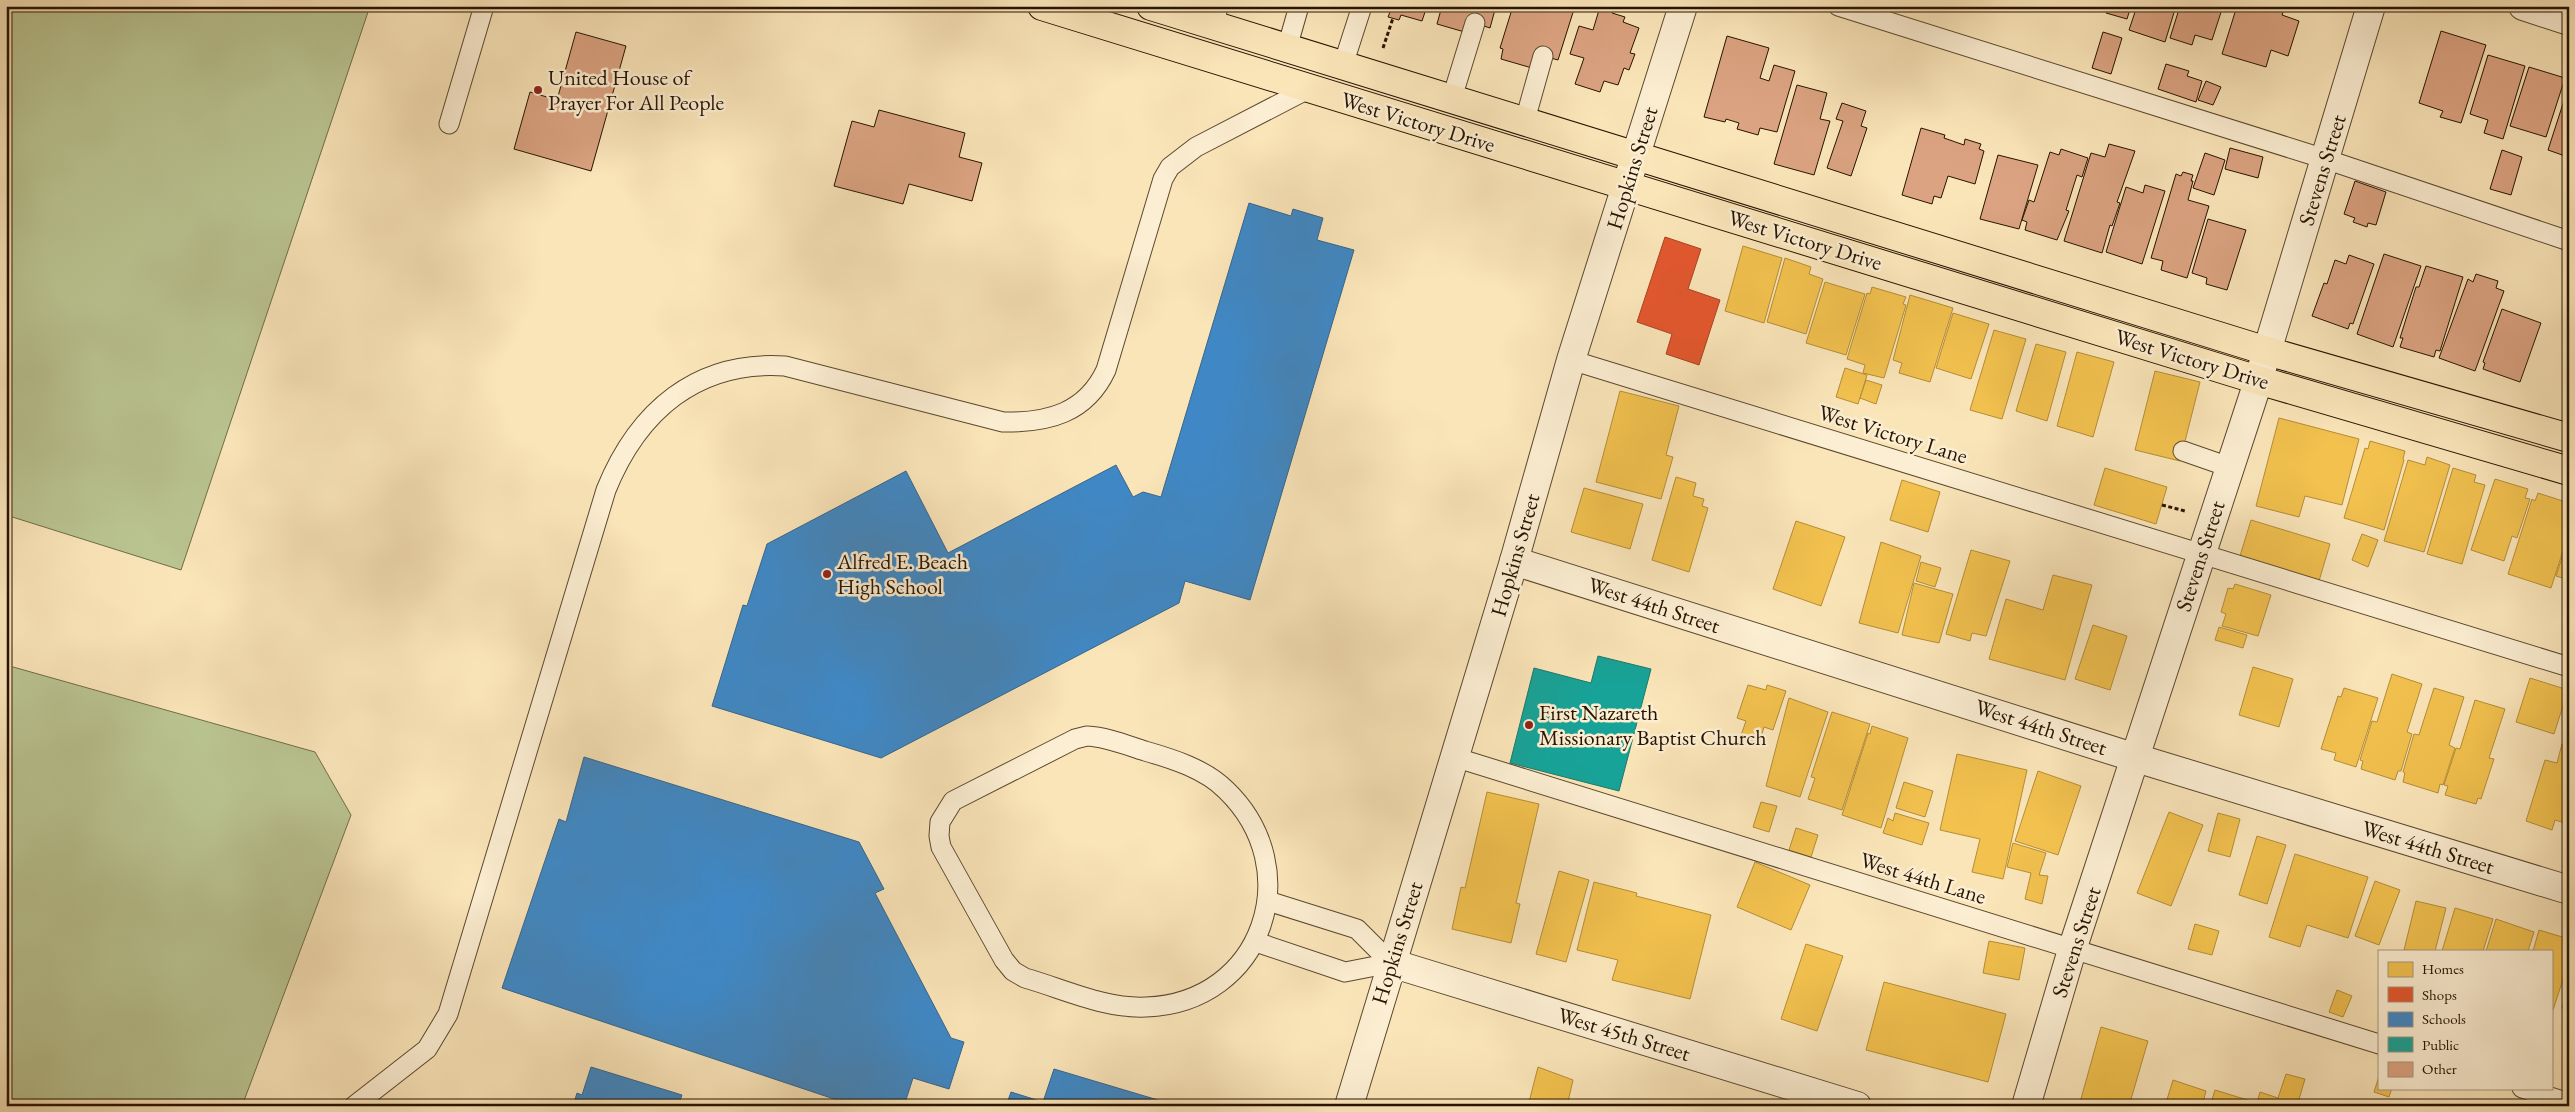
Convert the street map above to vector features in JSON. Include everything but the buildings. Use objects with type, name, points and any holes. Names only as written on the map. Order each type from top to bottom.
[{"type":"main road","name":"West Victory Drive","points":[[1042,6],[2258,380],[2569,470]]},
{"type":"main road","name":"West Victory Drive","points":[[1151,6],[1217,16],[1287,48],[1635,154],[2267,351],[2569,438]]},
{"type":"street","name":"Hopkins Street","points":[[1349,1106],[1514,561],[1571,360],[1628,186],[1635,154],[1683,6]]},
{"type":"street","name":"Stevens Street","points":[[2026,1106],[2072,950],[2258,380],[2371,6]]},
{"type":"street","points":[[2523,6],[2569,20]]},
{"type":"street","name":"West 44th Street","points":[[1514,561],[2136,758],[2569,890]]},
{"type":"street","name":"West 45th Street","points":[[1391,963],[1857,1106]]},
{"type":"lane","points":[[449,124],[484,6]]},
{"type":"lane","points":[[1287,48],[1300,6]]},
{"type":"lane","points":[[1344,65],[1362,6]]},
{"type":"lane","points":[[1838,6],[2325,159],[2569,241]]},
{"type":"lane","points":[[1452,98],[1475,23]]},
{"type":"lane","points":[[1525,120],[1543,56]]},
{"type":"lane","points":[[354,1106],[411,1063],[427,1048],[448,1014],[606,490],[628,445],[659,408],[697,381],[716,372],[739,367],[764,365],[785,366],[1003,422],[1024,422],[1046,418],[1077,406],[1091,396],[1106,370],[1163,180],[1170,167],[1196,147],[1310,88]]},
{"type":"lane","name":"West Victory Lane","points":[[1571,360],[2200,553],[2344,600],[2569,667]]},
{"type":"lane","points":[[2183,451],[2229,467]]},
{"type":"lane","points":[[1100,737],[1183,764],[1209,777],[1225,788],[1238,803],[1260,838],[1270,878],[1268,902],[1256,942],[1238,966],[1212,987],[1194,996],[1161,1006],[1146,1007],[1109,1004],[1025,978],[1013,971],[1004,960],[948,861],[939,836],[940,822],[953,801],[1074,739],[1100,737]]},
{"type":"lane","name":"West 44th Lane","points":[[1454,757],[2378,1044]]},
{"type":"lane","points":[[1268,902],[1357,929],[1391,963]]},
{"type":"lane","points":[[1256,942],[1345,972],[1391,963]]},
{"type":"lane","points":[[2528,1090],[2569,1103]]},
{"type":"green space","points":[[6,6],[370,6],[181,570],[6,515]]},
{"type":"green space","points":[[6,665],[315,752],[351,815],[242,1106],[6,1106]]},
{"type":"place","name":"United House of Prayer For All People","points":[[538,90]]},
{"type":"place","name":"Alfred E. Beach High School","points":[[827,574]]},
{"type":"place","name":"First Nazareth Missionary Baptist Church","points":[[1529,725]]}]
